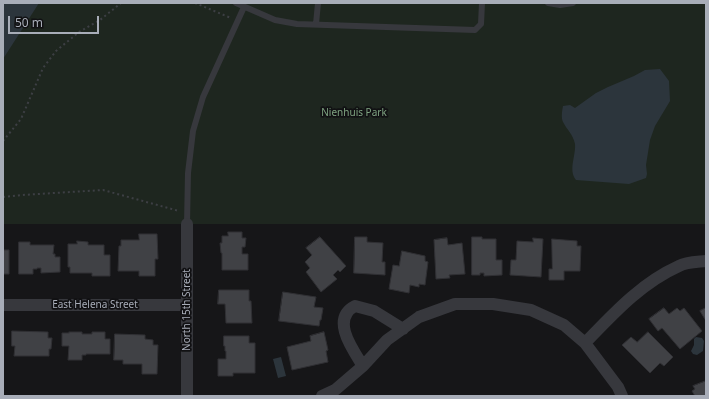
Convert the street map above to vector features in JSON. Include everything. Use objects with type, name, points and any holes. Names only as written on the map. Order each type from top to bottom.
[{"type":"street","name":"North 15th Street","points":[[187,219],[187,396]]},
{"type":"street","points":[[585,343],[623,304],[652,281],[680,265],[706,260]]},
{"type":"street","points":[[322,396],[335,390],[363,366],[387,340],[419,317],[455,304],[493,304],[531,310],[564,325],[585,343],[618,387],[622,396]]},
{"type":"street","name":"East Helena Street","points":[[3,305],[186,305]]},
{"type":"street","points":[[363,366],[350,345],[345,329],[343,321],[348,309],[355,306],[374,311],[403,329]]},
{"type":"lane","points":[[236,3],[275,20],[297,24],[475,30],[481,24],[482,3]]},
{"type":"lane","points":[[316,24],[318,3]]},
{"type":"lane","points":[[548,3],[560,5],[573,3]]},
{"type":"lane","points":[[187,219],[188,173],[192,130],[203,97],[244,7]]},
{"type":"path","points":[[3,141],[21,119],[43,68],[56,51],[79,32],[100,20],[121,3]]},
{"type":"path","points":[[195,3],[237,21]]},
{"type":"path","points":[[3,197],[22,194],[103,190],[187,219]]},
{"type":"green space","name":"Nienhuis Park","points":[[3,3],[706,3],[706,224],[3,224]]},
{"type":"shaded area","points":[[3,3],[39,3],[3,59]]},
{"type":"shaded area","points":[[660,69],[669,81],[670,101],[655,126],[650,140],[646,165],[646,178],[629,184],[576,180],[572,167],[575,144],[573,137],[562,120],[563,106],[570,105],[575,108],[596,93],[645,70]]},
{"type":"shaded area","points":[[696,337],[702,338],[704,341],[703,351],[697,355],[693,354],[691,351],[694,345],[694,339]]},
{"type":"shaded area","points":[[281,357],[286,376],[278,378],[273,359]]},
{"type":"building","points":[[228,232],[242,232],[242,238],[246,238],[245,247],[242,247],[242,254],[248,254],[248,270],[222,270],[222,253],[220,243],[222,243],[222,236],[228,236]]},
{"type":"building","points":[[139,234],[157,234],[158,259],[155,259],[155,276],[139,276],[139,271],[118,271],[119,246],[121,246],[121,240],[139,240]]},
{"type":"building","points":[[320,237],[346,266],[340,272],[338,270],[333,275],[337,279],[321,292],[306,272],[310,268],[305,262],[312,255],[306,248]]},
{"type":"building","points":[[355,237],[367,237],[367,242],[383,243],[382,262],[385,262],[385,275],[354,273]]},
{"type":"building","points":[[472,237],[496,239],[496,260],[502,260],[502,275],[484,276],[484,273],[480,273],[480,275],[472,275]]},
{"type":"building","points":[[447,238],[448,245],[462,243],[465,274],[449,275],[450,278],[436,279],[434,240]]},
{"type":"building","points":[[533,238],[543,239],[541,277],[510,275],[511,260],[516,260],[517,241],[533,242]]},
{"type":"building","points":[[552,239],[577,241],[577,246],[581,246],[580,271],[564,271],[564,280],[549,280],[549,269],[552,269]]},
{"type":"building","points":[[77,241],[88,242],[88,245],[104,245],[104,255],[110,255],[110,276],[92,276],[92,273],[70,273],[70,267],[68,267],[68,244],[77,244]]},
{"type":"building","points":[[19,242],[30,242],[30,245],[54,245],[53,254],[55,254],[55,257],[60,257],[60,272],[41,273],[41,268],[37,268],[33,269],[33,274],[19,274]]},
{"type":"building","points":[[3,250],[9,250],[9,274],[3,274]]},
{"type":"building","points":[[402,251],[425,256],[425,261],[428,262],[425,285],[419,284],[419,287],[410,285],[409,293],[389,289],[393,265],[399,266]]},
{"type":"building","points":[[219,290],[249,290],[252,323],[226,323],[225,304],[218,304]]},
{"type":"building","points":[[283,292],[316,297],[314,307],[323,308],[319,326],[279,321]]},
{"type":"building","points":[[664,308],[669,314],[677,308],[680,311],[684,308],[702,331],[680,349],[662,328],[658,331],[649,319]]},
{"type":"building","points":[[706,308],[706,321],[700,311]]},
{"type":"building","points":[[12,331],[48,332],[48,338],[52,338],[49,356],[14,356],[15,346],[12,346]]},
{"type":"building","points":[[69,332],[92,334],[92,332],[105,332],[105,339],[110,339],[110,354],[86,354],[82,355],[82,360],[68,360],[69,346],[62,346],[62,333]]},
{"type":"building","points":[[324,332],[328,350],[326,351],[328,362],[292,370],[287,347],[311,341],[310,336]]},
{"type":"building","points":[[648,332],[673,357],[664,366],[660,363],[650,373],[622,345],[631,337],[637,342]]},
{"type":"building","points":[[115,334],[145,335],[145,339],[153,340],[153,345],[158,345],[157,374],[142,374],[142,364],[123,364],[123,360],[114,360]]},
{"type":"building","points":[[224,336],[249,336],[249,343],[255,343],[255,373],[233,373],[233,376],[218,376],[218,359],[226,359]]},
{"type":"building","points":[[706,381],[706,396],[695,396],[692,391],[695,389],[693,386]]}]
